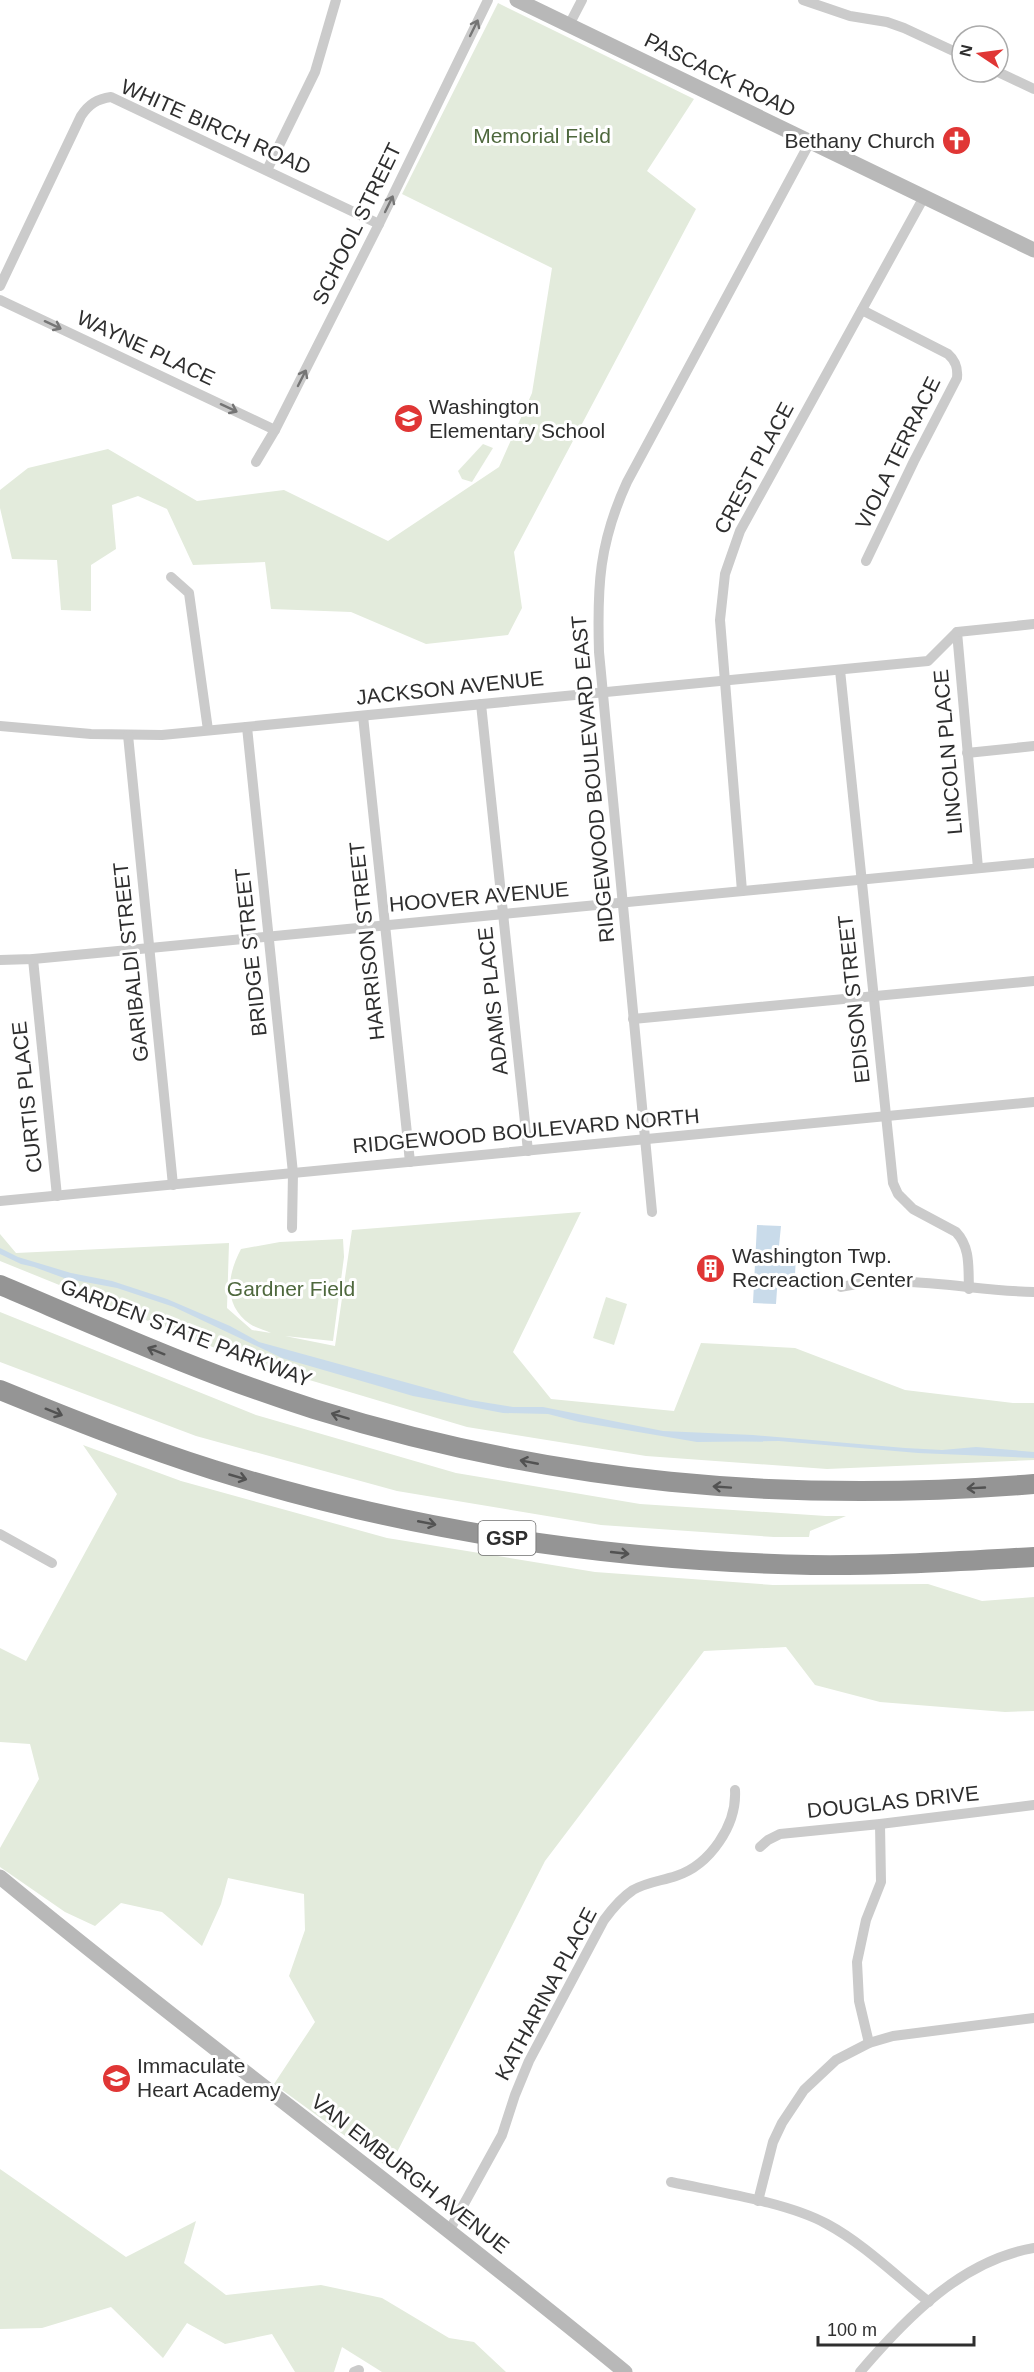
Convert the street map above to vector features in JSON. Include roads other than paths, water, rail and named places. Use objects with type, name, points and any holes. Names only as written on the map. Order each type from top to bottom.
[{"type":"highway","name":"GARDEN STATE PARKWAY","points":[[0,1285],[198,1368],[279,1397],[388,1430],[498,1456],[610,1476],[758,1490],[900,1492],[1034,1484]]},
{"type":"highway","name":"GSP","points":[[0,1390],[131,1442],[223,1473],[322,1500],[500,1537],[622,1554],[812,1565],[926,1563],[1034,1557]]},
{"type":"main road","name":"PASCACK ROAD","points":[[517,0],[1034,250]]},
{"type":"main road","name":"VAN EMBURGH AVENUE","points":[[0,1877],[99,1959],[449,2231],[625,2372]]},
{"type":"street","points":[[267,170],[315,72],[336,0]]},
{"type":"street","name":"SCHOOL STREET","points":[[256,462],[275,430],[379,224],[488,0]]},
{"type":"street","points":[[569,25],[582,0]]},
{"type":"street","points":[[803,0],[850,16],[887,22],[950,49]]},
{"type":"street","points":[[1010,78],[1034,89]]},
{"type":"street","name":"WHITE BIRCH ROAD","points":[[0,285],[81,116],[93,103],[102,98],[111,97],[379,224]]},
{"type":"street","name":"RIDGEWOOD BOULEVARD EAST","points":[[652,1212],[603,693],[598,614],[603,552],[616,504],[627,482],[810,142]]},
{"type":"street","name":"CREST PLACE","points":[[742,891],[720,620],[721,595],[730,554],[740,531],[924,197]]},
{"type":"street","name":"WAYNE PLACE","points":[[0,300],[275,430]]},
{"type":"street","name":"VIOLA TERRACE","points":[[862,310],[948,354],[956,362],[958,370],[957,378],[914,461],[867,561]]},
{"type":"street","points":[[171,577],[189,594],[208,730]]},
{"type":"street","points":[[957,632],[1034,624]]},
{"type":"street","name":"JACKSON AVENUE","points":[[0,726],[51,732],[162,735],[840,670],[928,661],[957,632]]},
{"type":"street","name":"LINCOLN PLACE","points":[[957,632],[978,868]]},
{"type":"street","name":"EDISON STREET","points":[[840,670],[891,1170],[898,1194],[913,1209],[949,1227],[962,1238],[968,1254],[969,1289]]},
{"type":"street","name":"ADAMS PLACE","points":[[481,705],[528,1151]]},
{"type":"street","name":"HARRISON STREET","points":[[363,716],[410,1162]]},
{"type":"street","name":"BRIDGE STREET","points":[[247,727],[293,1173]]},
{"type":"street","name":"GARIBALDI STREET","points":[[128,735],[174,1185]]},
{"type":"street","points":[[967,753],[1034,746]]},
{"type":"street","name":"HOOVER AVENUE","points":[[0,960],[33,959],[269,937],[1034,863]]},
{"type":"street","name":"CURTIS PLACE","points":[[33,959],[57,1196]]},
{"type":"street","points":[[633,1019],[1034,981]]},
{"type":"street","name":"RIDGEWOOD BOULEVARD NORTH","points":[[0,1201],[1034,1102]]},
{"type":"street","points":[[292,1228],[293,1173]]},
{"type":"street","points":[[841,1287],[859,1283],[892,1282],[1034,1292]]},
{"type":"street","points":[[0,1534],[52,1563]]},
{"type":"street","name":"KATHARINA PLACE","points":[[449,2231],[502,2135],[529,2061],[604,1920],[633,1890],[646,1883],[689,1870],[710,1852],[732,1817],[736,1802],[735,1790]]},
{"type":"street","name":"DOUGLAS DRIVE","points":[[760,1847],[780,1834],[1034,1805]]},
{"type":"street","points":[[869,2043],[859,2001],[857,1962],[866,1920],[881,1882],[880,1824]]},
{"type":"street","points":[[758,2201],[773,2142],[792,2107],[819,2074],[836,2060],[869,2043],[893,2036],[1034,2018]]},
{"type":"street","points":[[672,2182],[807,2214],[845,2235],[929,2302]]},
{"type":"street","points":[[860,2372],[929,2302],[955,2280],[993,2259],[1034,2248]]},
{"type":"water","points":[[757,1225],[781,1226],[778,1256],[796,1256],[795,1275],[778,1275],[776,1304],[753,1303]]},
{"type":"water","points":[[0,1248],[18,1257],[71,1273],[112,1281],[167,1299],[230,1326],[259,1342],[470,1400],[513,1407],[543,1407],[663,1431],[753,1435],[942,1450],[976,1447],[1034,1452],[1034,1458],[918,1453],[779,1441],[697,1442],[579,1422],[548,1414],[503,1413],[413,1396],[282,1358],[174,1307],[117,1288],[64,1278],[21,1264],[0,1254]]},
{"type":"place","name":"Bethany Church","points":[[956,141]]},
{"type":"place","name":"Washington Elementary School","points":[[408,419]]},
{"type":"place","name":"Washington Twp. Recreaction Center","points":[[711,1268]]},
{"type":"place","name":"Immaculate Heart Academy","points":[[116,2078]]},
{"type":"park label","name":"Memorial Field","points":[[542,136]]},
{"type":"park label","name":"Gardner Field","points":[[291,1289]]}]
